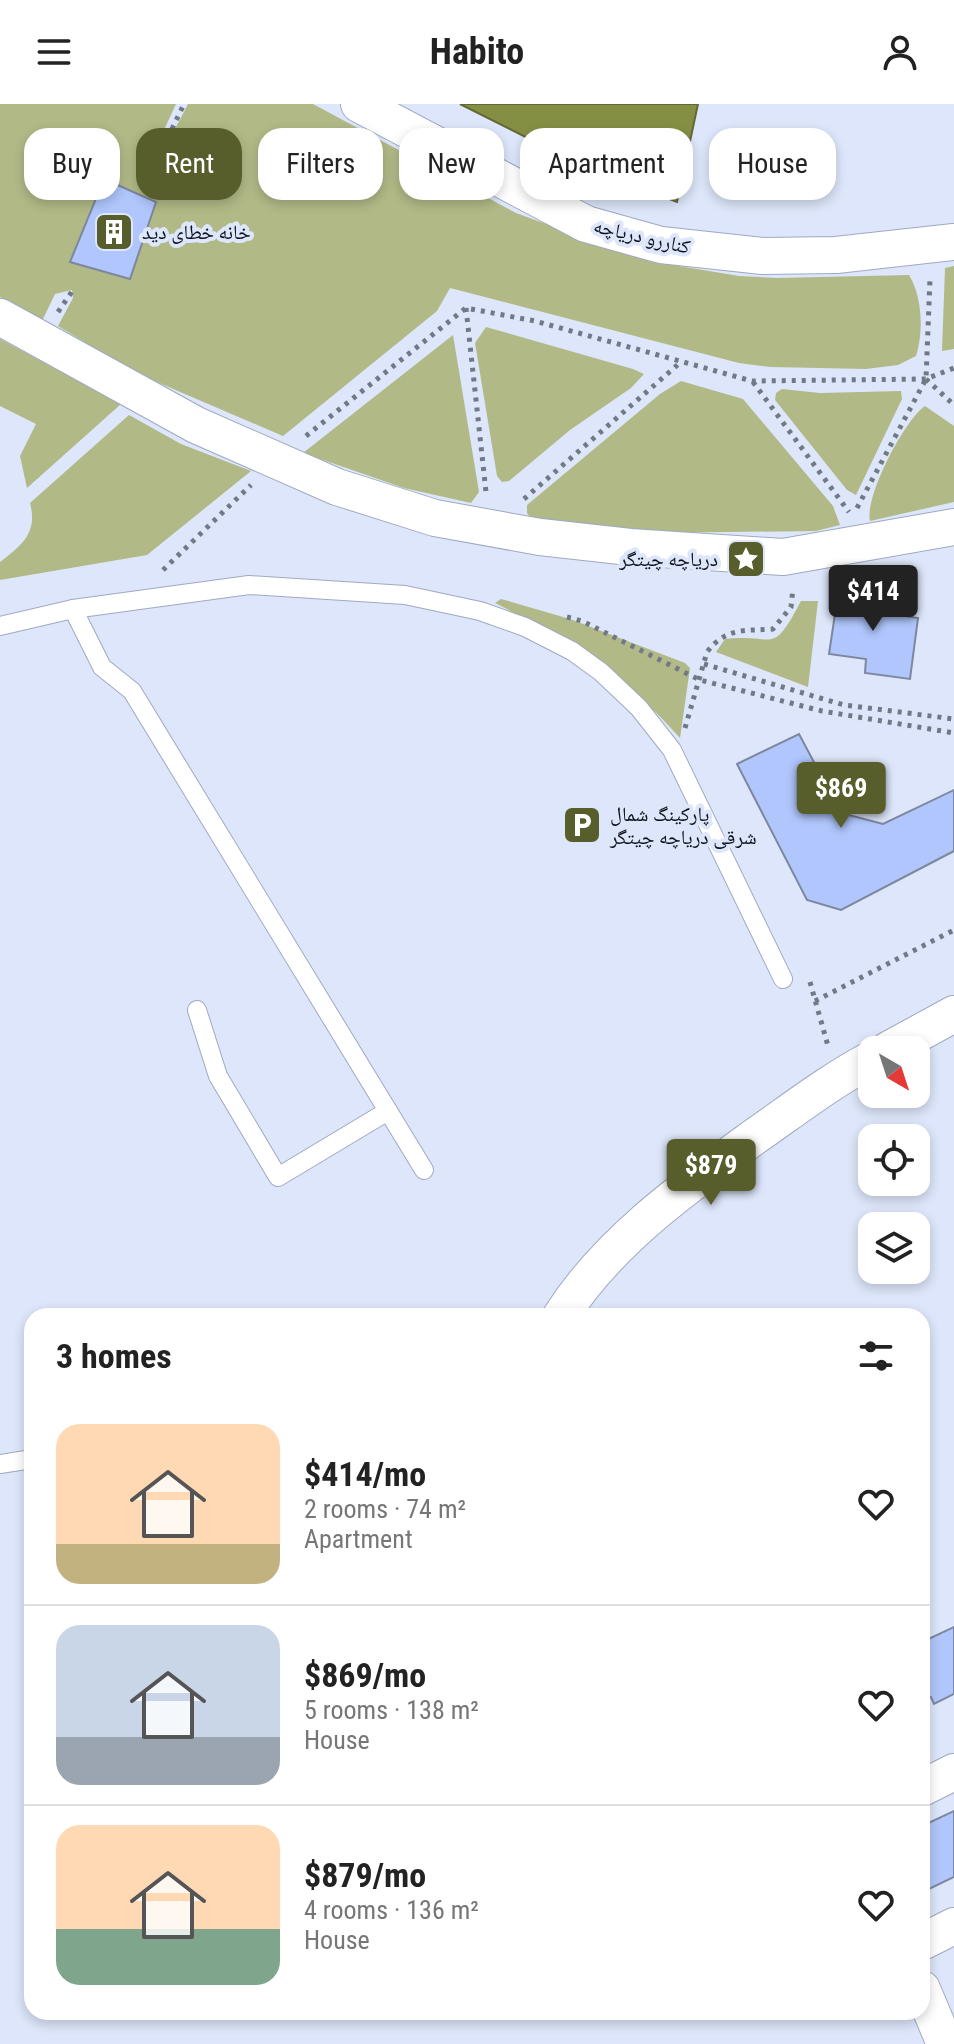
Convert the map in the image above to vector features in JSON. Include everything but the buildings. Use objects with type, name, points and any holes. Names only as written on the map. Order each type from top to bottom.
[{"type":"street","name":"کناررو دریاچه","points":[[359,104],[586,224],[661,245],[763,256],[836,255],[942,244]]},
{"type":"street","points":[[0,317],[182,418],[337,487],[435,518],[490,529],[630,547],[783,557],[954,527]]},
{"type":"street","points":[[914,1036],[954,1014]]},
{"type":"street","points":[[566,1308],[582,1284],[609,1255],[704,1174],[838,1077],[858,1066]]},
{"type":"street","points":[[930,1784],[954,1772]]},
{"type":"street","points":[[930,1938],[954,1926]]},
{"type":"street","points":[[930,2008],[945,2044]]},
{"type":"lane","points":[[0,626],[73,609],[249,585],[405,595],[480,611],[525,627],[572,651],[624,693],[672,750],[783,979]]},
{"type":"lane","points":[[73,609],[102,667],[132,691],[424,1170]]},
{"type":"lane","points":[[197,1010],[218,1076],[278,1177],[388,1111]]},
{"type":"lane","points":[[0,1464],[24,1460]]},
{"type":"path","points":[[172,128],[184,104]]},
{"type":"path","points":[[752,381],[852,516],[926,379],[942,244]]},
{"type":"path","points":[[154,579],[276,460],[466,308],[535,321],[752,381],[926,379],[954,368]]},
{"type":"path","points":[[466,308],[490,529]]},
{"type":"path","points":[[490,529],[683,360]]},
{"type":"path","points":[[926,379],[954,405]]},
{"type":"path","points":[[685,741],[685,730],[707,652],[723,636],[737,630],[773,629],[784,619],[794,595],[783,557]]},
{"type":"path","points":[[704,664],[844,705],[954,719]]},
{"type":"path","points":[[815,1001],[954,930]]},
{"type":"path","points":[[808,977],[838,1077]]},
{"type":"shaded area","points":[[0,104],[176,104],[165,128],[136,128],[136,200],[242,200],[242,128],[176,128],[188,104],[313,104],[358,128],[258,128],[258,200],[383,200],[383,142],[399,150],[399,200],[492,200],[516,213],[634,256],[739,276],[909,275],[917,293],[920,336],[916,356],[898,365],[866,369],[771,367],[739,363],[450,288],[437,311],[283,436],[136,373],[58,326],[73,298],[72,290],[55,294],[42,321],[0,297]]},
{"type":"shaded area","points":[[460,104],[698,104],[693,128],[520,128],[520,134]]},
{"type":"shaded area","points":[[954,266],[954,349],[942,351],[945,268]]},
{"type":"shaded area","points":[[486,327],[644,374],[631,388],[570,430],[509,481],[502,482],[497,476],[475,343]]},
{"type":"shaded area","points":[[453,335],[479,492],[471,503],[404,488],[303,453]]},
{"type":"shaded area","points":[[0,339],[121,404],[27,488],[20,456],[36,424],[0,406]]},
{"type":"shaded area","points":[[681,381],[743,399],[833,506],[840,525],[816,531],[645,533],[532,520],[527,513],[527,505],[660,394]]},
{"type":"shaded area","points":[[782,389],[820,393],[901,391],[902,399],[856,495],[847,490],[775,400],[776,393]]},
{"type":"shaded area","points":[[925,406],[954,426],[954,502],[870,521],[879,477],[907,426]]},
{"type":"shaded area","points":[[129,415],[181,444],[251,471],[147,555],[0,580],[0,562],[21,544],[30,530],[30,503]]},
{"type":"shaded area","points":[[501,599],[570,619],[685,663],[690,668],[680,738],[617,679],[546,631],[495,603]]},
{"type":"shaded area","points":[[801,601],[818,601],[808,687],[716,652],[725,639],[771,639],[777,636]]},
{"type":"place","name":"خانه خطای دید","points":[[114,232]]},
{"type":"place","name":"دریاچه چیتگر","points":[[746,559]]},
{"type":"place","name":"پارکینگ شمال شرقی دریاچه چیتگر","points":[[582,825]]}]
